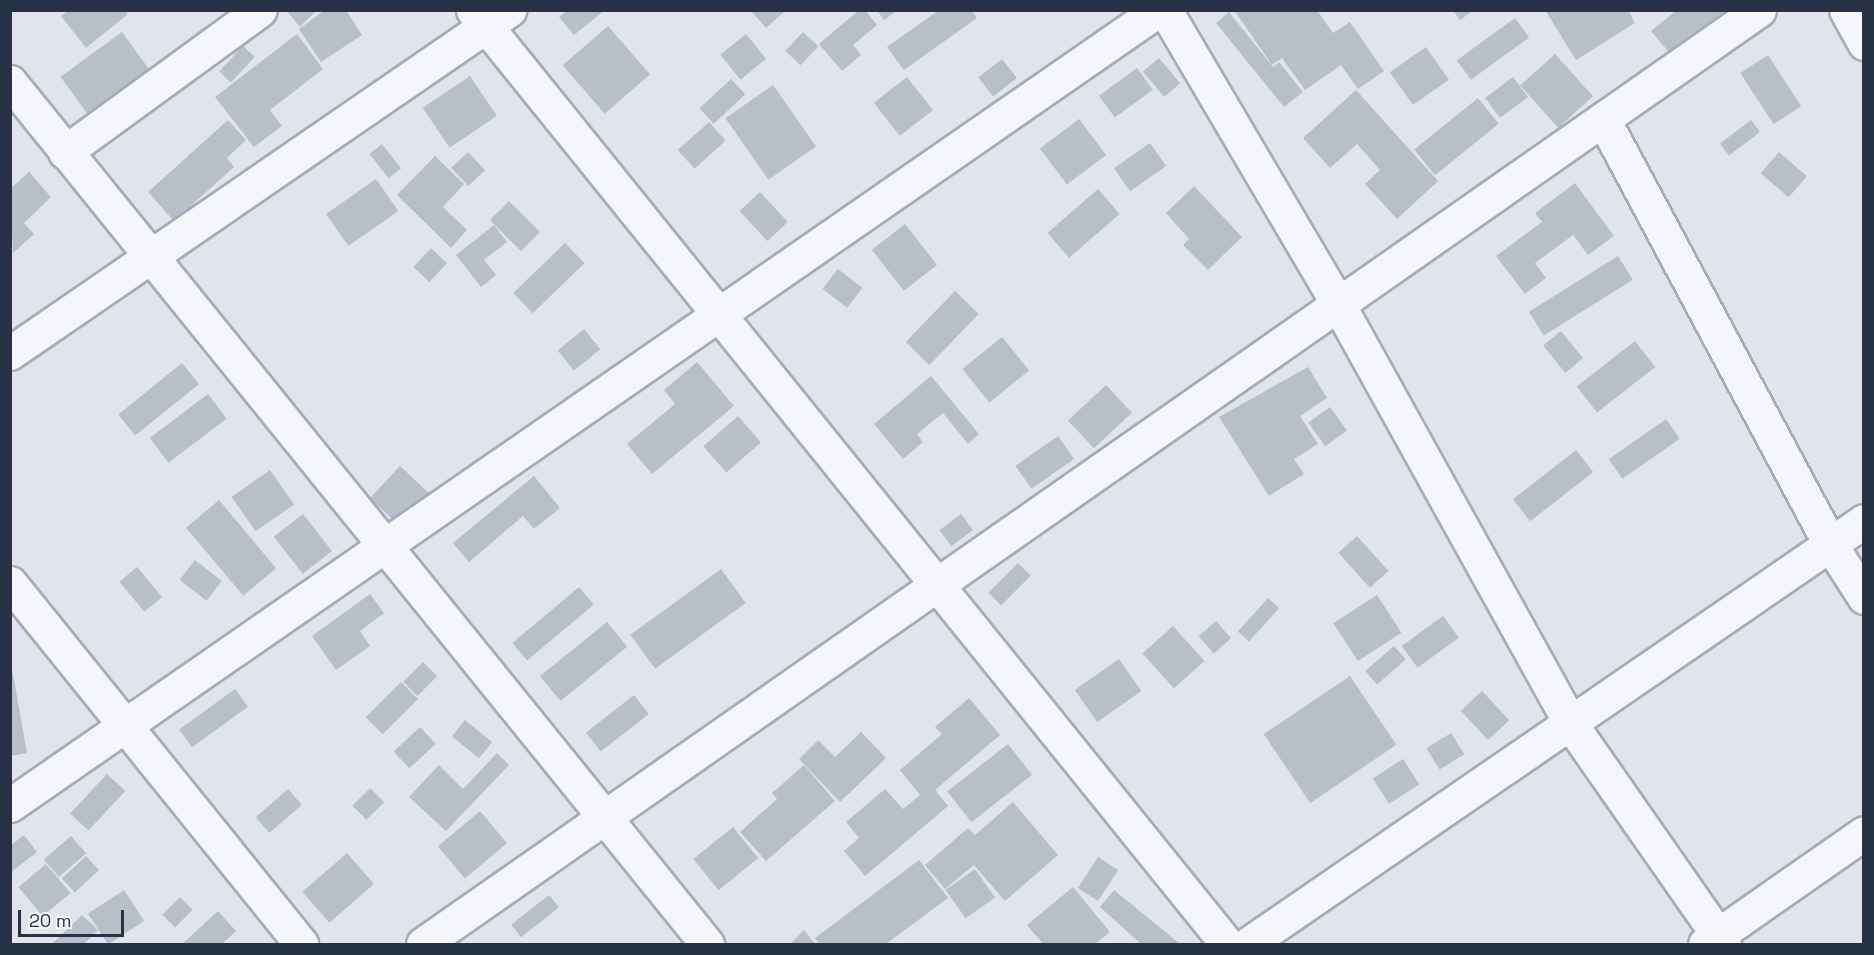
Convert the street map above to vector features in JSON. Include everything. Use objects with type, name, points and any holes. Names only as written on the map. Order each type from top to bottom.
[{"type":"street","points":[[65,152],[260,10]]},
{"type":"street","points":[[10,806],[1158,10]]},
{"type":"street","points":[[1165,10],[1338,304],[1570,723],[1715,942],[1863,833]]},
{"type":"street","points":[[423,945],[1759,10]]},
{"type":"street","points":[[1846,10],[1863,43]]},
{"type":"street","points":[[10,353],[149,258],[489,16],[719,315],[1227,945]]},
{"type":"street","points":[[10,82],[149,258],[707,945]]},
{"type":"street","points":[[1604,119],[1830,544],[1863,597]]},
{"type":"street","points":[[1248,945],[1863,521]]},
{"type":"street","points":[[10,583],[301,945]]},
{"type":"building","points":[[69,10],[125,10],[128,14],[86,48],[61,16]]},
{"type":"building","points":[[286,10],[317,10],[300,27]]},
{"type":"building","points":[[325,10],[346,10],[362,35],[321,62],[299,29]]},
{"type":"building","points":[[568,10],[605,10],[574,35],[559,17]]},
{"type":"building","points":[[750,10],[786,10],[766,28]]},
{"type":"building","points":[[859,10],[865,10],[877,25],[853,45],[861,55],[842,71],[819,44]]},
{"type":"building","points":[[877,10],[898,10],[884,20]]},
{"type":"building","points":[[939,10],[971,10],[977,18],[904,70],[887,47]]},
{"type":"building","points":[[1234,10],[1317,10],[1333,33],[1350,22],[1384,71],[1358,89],[1341,65],[1305,90],[1282,58],[1272,65]]},
{"type":"building","points":[[1453,10],[1474,10],[1460,20]]},
{"type":"building","points":[[1545,10],[1628,10],[1635,23],[1576,60]]},
{"type":"building","points":[[1677,10],[1729,10],[1673,57],[1651,31]]},
{"type":"building","points":[[1229,12],[1273,67],[1279,62],[1303,92],[1284,107],[1216,23]]},
{"type":"building","points":[[1515,18],[1529,37],[1471,80],[1457,60]]},
{"type":"building","points":[[608,26],[650,74],[605,114],[563,65]]},
{"type":"building","points":[[122,32],[149,69],[88,114],[61,77]]},
{"type":"building","points":[[803,32],[818,46],[801,65],[785,51]]},
{"type":"building","points":[[297,34],[323,69],[270,110],[282,126],[254,147],[215,97]]},
{"type":"building","points":[[746,34],[766,59],[740,80],[720,55]]},
{"type":"building","points":[[243,46],[255,57],[231,83],[219,72]]},
{"type":"building","points":[[1426,47],[1449,80],[1413,105],[1390,72]]},
{"type":"building","points":[[1555,54],[1593,96],[1558,128],[1520,85]]},
{"type":"building","points":[[1768,55],[1801,106],[1774,124],[1740,73]]},
{"type":"building","points":[[1159,58],[1180,83],[1164,97],[1143,71]]},
{"type":"building","points":[[1002,59],[1017,78],[993,96],[978,77]]},
{"type":"building","points":[[1137,68],[1153,90],[1115,117],[1099,96]]},
{"type":"building","points":[[470,76],[497,116],[450,148],[423,108]]},
{"type":"building","points":[[907,77],[933,110],[900,136],[874,103]]},
{"type":"building","points":[[1513,77],[1528,97],[1500,118],[1485,98]]},
{"type":"building","points":[[731,79],[745,94],[714,124],[700,108]]},
{"type":"building","points":[[773,85],[816,146],[769,180],[725,118]]},
{"type":"building","points":[[1356,90],[1438,181],[1397,219],[1365,184],[1380,170],[1357,144],[1330,168],[1303,138]]},
{"type":"building","points":[[1478,98],[1499,124],[1435,175],[1414,150]]},
{"type":"building","points":[[1079,119],[1106,155],[1067,184],[1040,148]]},
{"type":"building","points":[[228,120],[246,140],[227,158],[234,167],[174,221],[148,192]]},
{"type":"building","points":[[1751,120],[1760,132],[1729,155],[1720,143]]},
{"type":"building","points":[[709,122],[726,141],[695,169],[678,150]]},
{"type":"building","points":[[1150,143],[1166,166],[1130,191],[1114,168]]},
{"type":"building","points":[[382,144],[401,168],[388,178],[369,154]]},
{"type":"building","points":[[468,152],[485,170],[468,186],[451,168]]},
{"type":"building","points":[[1779,152],[1807,176],[1789,197],[1761,173]]},
{"type":"building","points":[[435,156],[464,184],[443,207],[467,230],[451,248],[397,195]]},
{"type":"building","points":[[29,172],[51,197],[24,223],[34,234],[13,253],[10,189]]},
{"type":"building","points":[[376,179],[398,211],[348,246],[326,214]]},
{"type":"building","points":[[1575,183],[1614,236],[1588,255],[1573,235],[1535,263],[1546,278],[1525,294],[1496,256],[1542,222],[1535,213]]},
{"type":"building","points":[[1194,186],[1242,237],[1208,270],[1183,245],[1189,239],[1166,213]]},
{"type":"building","points":[[1098,189],[1120,214],[1069,258],[1047,233]]},
{"type":"building","points":[[760,192],[788,222],[767,241],[740,211]]},
{"type":"building","points":[[509,201],[540,232],[521,251],[490,220]]},
{"type":"building","points":[[905,224],[937,265],[904,291],[872,250]]},
{"type":"building","points":[[494,225],[507,242],[484,260],[496,275],[481,287],[456,255]]},
{"type":"building","points":[[565,243],[584,263],[533,313],[513,293]]},
{"type":"building","points":[[431,248],[447,263],[429,282],[413,267]]},
{"type":"building","points":[[1618,256],[1633,280],[1544,335],[1529,312]]},
{"type":"building","points":[[838,269],[862,288],[847,308],[823,289]]},
{"type":"building","points":[[955,291],[979,314],[929,365],[906,342]]},
{"type":"building","points":[[584,329],[600,349],[574,371],[558,350]]},
{"type":"building","points":[[1561,331],[1583,358],[1565,373],[1543,345]]},
{"type":"building","points":[[1002,337],[1029,370],[989,403],[962,369]]},
{"type":"building","points":[[1635,341],[1655,367],[1597,413],[1577,387]]},
{"type":"building","points":[[697,362],[734,406],[652,474],[627,444],[675,404],[664,390]]},
{"type":"building","points":[[182,363],[199,384],[135,436],[118,415]]},
{"type":"building","points":[[1308,367],[1327,398],[1300,416],[1318,444],[1294,459],[1304,474],[1269,496],[1219,417]]},
{"type":"building","points":[[931,376],[979,434],[968,444],[943,413],[917,434],[923,442],[903,459],[874,424]]},
{"type":"building","points":[[1106,385],[1132,413],[1094,448],[1068,420]]},
{"type":"building","points":[[208,394],[227,419],[168,463],[150,438]]},
{"type":"building","points":[[1330,407],[1347,430],[1325,446],[1308,423]]},
{"type":"building","points":[[738,416],[761,442],[726,473],[703,446]]},
{"type":"building","points":[[1666,419],[1680,439],[1622,479],[1609,459]]},
{"type":"building","points":[[1058,436],[1074,459],[1031,489],[1015,466]]},
{"type":"building","points":[[1576,450],[1593,472],[1530,521],[1513,499]]},
{"type":"building","points":[[400,466],[431,495],[401,527],[370,498]]},
{"type":"building","points":[[270,470],[294,504],[256,531],[231,497]]},
{"type":"building","points":[[534,476],[560,508],[534,529],[523,516],[469,562],[453,543]]},
{"type":"building","points":[[219,500],[276,568],[243,596],[186,528]]},
{"type":"building","points":[[303,514],[332,551],[303,574],[274,537]]},
{"type":"building","points":[[961,514],[973,530],[951,546],[939,530]]},
{"type":"building","points":[[1357,536],[1388,571],[1370,588],[1338,553]]},
{"type":"building","points":[[195,560],[222,581],[206,601],[180,580]]},
{"type":"building","points":[[1018,563],[1031,576],[1001,605],[988,593]]},
{"type":"building","points":[[137,567],[162,597],[144,612],[119,582]]},
{"type":"building","points":[[721,569],[746,603],[655,669],[630,635]]},
{"type":"building","points":[[579,587],[594,605],[527,661],[512,643]]},
{"type":"building","points":[[370,594],[384,613],[360,631],[370,646],[336,670],[312,636]]},
{"type":"building","points":[[1377,595],[1402,633],[1358,661],[1333,623]]},
{"type":"building","points":[[1268,598],[1279,608],[1249,641],[1238,631]]},
{"type":"building","points":[[1443,616],[1459,638],[1418,668],[1402,646]]},
{"type":"building","points":[[1216,621],[1231,638],[1214,653],[1199,636]]},
{"type":"building","points":[[607,622],[627,647],[560,701],[540,676]]},
{"type":"building","points":[[1173,626],[1204,661],[1174,688],[1143,653]]},
{"type":"building","points":[[1394,646],[1406,660],[1377,685],[1365,671]]},
{"type":"building","points":[[1119,659],[1141,691],[1097,722],[1075,690]]},
{"type":"building","points":[[423,662],[437,676],[417,696],[403,682]]},
{"type":"building","points":[[12,669],[27,753],[10,756],[10,670]]},
{"type":"building","points":[[1350,676],[1396,745],[1310,803],[1264,734]]},
{"type":"building","points":[[401,682],[418,699],[383,734],[366,717]]},
{"type":"building","points":[[235,689],[248,707],[192,747],[179,730]]},
{"type":"building","points":[[1482,691],[1509,720],[1488,740],[1461,711]]},
{"type":"building","points":[[634,695],[649,714],[601,751],[586,733]]},
{"type":"building","points":[[969,698],[1000,735],[935,790],[948,806],[865,876],[844,851],[859,838],[846,822],[885,789],[903,809],[920,795],[900,770],[942,734],[935,727]]},
{"type":"building","points":[[465,720],[492,742],[479,758],[452,736]]},
{"type":"building","points":[[420,727],[436,744],[409,768],[394,752]]},
{"type":"building","points":[[861,732],[886,758],[840,802],[799,759],[818,740],[835,757]]},
{"type":"building","points":[[1451,733],[1464,754],[1440,770],[1426,748]]},
{"type":"building","points":[[1008,744],[1032,775],[971,822],[947,791]]},
{"type":"building","points":[[497,753],[509,765],[446,831],[409,797],[439,765],[463,789]]},
{"type":"building","points":[[1403,759],[1419,784],[1389,804],[1373,779]]},
{"type":"building","points":[[804,765],[835,801],[766,861],[740,832],[777,799],[772,793]]},
{"type":"building","points":[[107,774],[125,791],[88,831],[70,813]]},
{"type":"building","points":[[370,788],[384,802],[366,820],[352,806]]},
{"type":"building","points":[[288,789],[302,805],[269,833],[256,817]]},
{"type":"building","points":[[1013,802],[1058,855],[1005,901],[974,865],[945,889],[925,865],[968,828],[975,835]]},
{"type":"building","points":[[480,811],[507,843],[465,879],[438,846]]},
{"type":"building","points":[[733,827],[758,858],[719,890],[693,859]]},
{"type":"building","points":[[24,835],[37,852],[10,873],[10,846]]},
{"type":"building","points":[[71,836],[86,853],[59,877],[44,860]]},
{"type":"building","points":[[347,853],[374,884],[329,923],[302,892]]},
{"type":"building","points":[[86,856],[99,870],[75,892],[62,879]]},
{"type":"building","points":[[1098,857],[1118,870],[1098,901],[1078,888]]},
{"type":"building","points":[[919,860],[948,898],[886,944],[820,944],[815,938]]},
{"type":"building","points":[[46,864],[70,893],[43,916],[18,887]]},
{"type":"building","points":[[975,869],[995,898],[966,918],[946,890]]},
{"type":"building","points":[[1073,887],[1110,932],[1095,944],[1043,944],[1027,925]]},
{"type":"building","points":[[124,890],[144,921],[108,944],[88,913]]},
{"type":"building","points":[[1114,890],[1180,944],[1141,944],[1100,907]]},
{"type":"building","points":[[549,895],[559,908],[521,937],[511,925]]},
{"type":"building","points":[[180,897],[193,910],[175,927],[162,915]]},
{"type":"building","points":[[218,911],[236,931],[222,944],[182,944]]},
{"type":"building","points":[[82,915],[98,930],[84,944],[52,944]]},
{"type":"building","points":[[804,930],[815,944],[790,944]]}]
